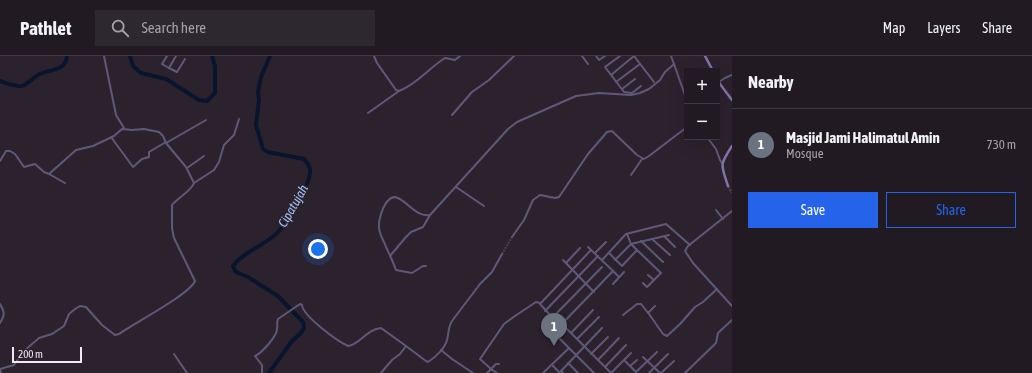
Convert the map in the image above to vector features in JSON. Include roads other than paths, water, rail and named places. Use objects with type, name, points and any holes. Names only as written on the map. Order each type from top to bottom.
[{"type":"street","points":[[104,56],[116,115],[124,128]]},
{"type":"street","points":[[167,56],[162,64],[177,72],[185,59]]},
{"type":"street","points":[[169,68],[176,56]]},
{"type":"street","points":[[374,56],[377,63],[396,90],[399,91]]},
{"type":"street","points":[[368,113],[399,91],[407,88],[445,58],[455,60],[460,56]]},
{"type":"street","points":[[452,115],[472,92],[489,80],[514,56]]},
{"type":"street","points":[[582,56],[588,64]]},
{"type":"street","points":[[596,56],[599,60],[605,56]]},
{"type":"street","points":[[620,56],[605,67],[610,75],[624,92],[632,93],[641,86]]},
{"type":"street","points":[[610,75],[634,56],[654,82]]},
{"type":"street","points":[[671,56],[684,92]]},
{"type":"street","points":[[705,56],[711,68]]},
{"type":"street","points":[[616,82],[640,64]]},
{"type":"street","points":[[390,256],[406,237],[412,232],[423,227],[430,215],[508,129],[517,122],[576,96],[599,93],[631,95],[640,93],[649,89],[660,80],[665,72],[674,64]]},
{"type":"street","points":[[720,80],[732,75]]},
{"type":"street","points":[[622,89],[635,79]]},
{"type":"street","points":[[720,86],[732,100]]},
{"type":"street","points":[[2,373],[0,369],[14,365],[24,351],[39,338],[52,334],[64,326],[69,314],[80,306],[86,307],[102,325],[115,335],[161,308],[194,284],[195,280],[174,238],[172,228],[172,207],[175,202],[193,186],[194,183],[214,170],[219,162],[224,145],[234,135],[239,119]]},
{"type":"street","points":[[111,137],[133,167],[142,159],[149,157],[149,152],[206,120]]},
{"type":"street","points":[[49,174],[76,150],[93,146],[111,137],[124,128],[132,130],[144,129],[159,132],[163,136],[187,168],[194,183]]},
{"type":"street","points":[[631,175],[642,158],[649,156],[684,129]]},
{"type":"street","points":[[512,237],[522,223],[535,197],[540,195],[555,198],[559,197],[588,154],[607,132],[612,131],[642,158]]},
{"type":"street","points":[[709,140],[716,149],[722,163],[722,171],[728,186]]},
{"type":"street","points":[[722,163],[732,146]]},
{"type":"street","points":[[0,161],[9,150],[16,154],[24,167],[35,164],[44,172],[65,183]]},
{"type":"street","points":[[187,168],[204,156]]},
{"type":"street","points":[[456,187],[484,206]]},
{"type":"street","points":[[426,266],[423,266],[413,273],[396,270],[379,228],[381,214],[390,199],[393,197],[397,197],[414,210],[430,215]]},
{"type":"street","points":[[716,210],[723,219]]},
{"type":"street","points":[[687,248],[732,211]]},
{"type":"street","points":[[602,260],[626,234],[666,224],[682,240],[690,245]]},
{"type":"street","points":[[628,234],[631,244],[661,273],[647,286],[643,283]]},
{"type":"street","points":[[615,260],[631,244],[669,235]]},
{"type":"street","points":[[664,236],[675,246]]},
{"type":"street","points":[[652,239],[670,255]]},
{"type":"street","points":[[682,240],[687,248],[686,253],[688,257],[732,306]]},
{"type":"street","points":[[641,241],[663,262]]},
{"type":"street","points":[[595,253],[606,242]]},
{"type":"street","points":[[588,246],[619,277]]},
{"type":"street","points":[[566,263],[580,248]]},
{"type":"street","points":[[540,304],[591,250]]},
{"type":"street","points":[[609,253],[622,266],[637,250]]},
{"type":"street","points":[[262,373],[262,365],[256,356],[268,345],[277,330],[277,322],[282,316],[298,305],[302,304],[302,308],[306,313],[328,333],[348,346],[352,345],[367,333],[381,328],[427,362],[430,361],[441,350],[447,341],[448,329],[452,321],[480,284],[491,274],[502,254]]},
{"type":"street","points":[[545,311],[598,256]]},
{"type":"street","points":[[563,260],[594,292]]},
{"type":"street","points":[[552,318],[602,267]]},
{"type":"street","points":[[594,373],[555,334],[560,326],[613,271]]},
{"type":"street","points":[[613,284],[624,272]]},
{"type":"street","points":[[648,274],[654,280]]},
{"type":"street","points":[[623,315],[639,304],[648,312],[663,334],[667,336],[695,307],[717,289]]},
{"type":"street","points":[[497,373],[480,359],[504,324],[536,302],[540,304],[560,326]]},
{"type":"street","points":[[0,304],[4,313],[4,318],[0,323]]},
{"type":"street","points":[[648,312],[655,306]]},
{"type":"street","points":[[571,333],[593,310]]},
{"type":"street","points":[[577,339],[599,317]]},
{"type":"street","points":[[685,373],[716,343],[718,333],[732,320]]},
{"type":"street","points":[[563,373],[561,371],[602,328]]},
{"type":"street","points":[[567,329],[612,373],[631,353]]},
{"type":"street","points":[[591,354],[608,336]]},
{"type":"street","points":[[598,360],[619,338]]},
{"type":"street","points":[[381,373],[406,346]]},
{"type":"street","points":[[605,367],[626,346]]},
{"type":"street","points":[[543,373],[569,348]]},
{"type":"street","points":[[441,350],[458,364],[473,373]]},
{"type":"street","points":[[624,360],[637,371],[657,352]]},
{"type":"street","points":[[174,354],[188,373]]},
{"type":"street","points":[[649,373],[668,354]]},
{"type":"street","points":[[643,357],[661,373],[674,361]]},
{"type":"street","points":[[630,366],[637,360]]},
{"type":"street","points":[[568,363],[578,373]]},
{"type":"street","points":[[487,373],[496,364],[499,364]]},
{"type":"street","points":[[552,364],[558,372]]},
{"type":"waterway","name":"Cipatujah","points":[[0,81],[22,86],[44,72],[61,67],[66,61],[67,56]]},
{"type":"waterway","name":"Cipatujah","points":[[130,56],[133,66],[141,73],[166,79],[199,100],[207,101],[215,93],[215,66],[212,56]]},
{"type":"waterway","name":"Cipatujah","points":[[269,373],[292,341],[301,333],[304,328],[303,322],[278,296],[248,277],[238,273],[235,271],[233,266],[243,256],[273,237],[278,232],[293,212],[310,175],[310,169],[304,159],[268,152],[263,149],[256,125],[259,100],[258,92],[261,77],[270,56]]},
{"type":"tunnel","points":[[728,186],[732,193]]},
{"type":"tunnel","points":[[502,254],[512,237]]},
{"type":"place","name":"Masjid Jami Halimatul Amin","points":[[554,346]]}]
